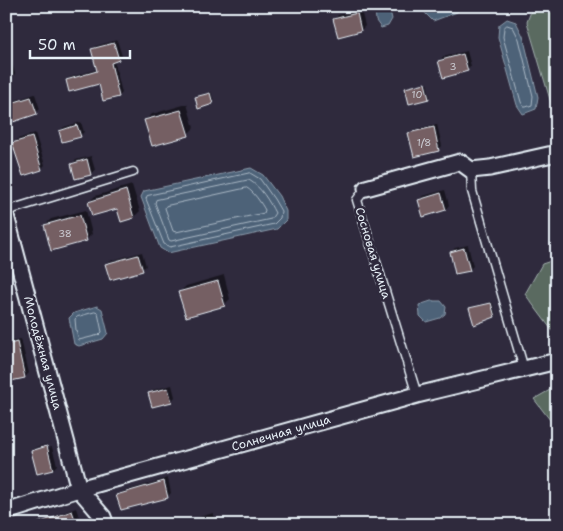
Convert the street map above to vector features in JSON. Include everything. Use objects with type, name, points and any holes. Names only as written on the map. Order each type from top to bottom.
[{"type":"street","name":"Сосновая улица","points":[[366,188],[460,162],[472,170],[490,168],[557,153]]},
{"type":"street","name":"Молодёжная улица","points":[[6,216],[10,244],[79,489]]},
{"type":"street","name":"Солнечная улица","points":[[6,512],[79,489],[417,395],[557,361]]},
{"type":"street","points":[[79,489],[103,517],[106,525]]},
{"type":"lane","points":[[472,170],[472,191],[524,369]]},
{"type":"lane","points":[[6,211],[132,172]]},
{"type":"lane","name":"Сосновая улица","points":[[366,188],[357,200],[417,395]]},
{"type":"green space","points":[[533,6],[557,6],[557,114],[554,113],[527,22]]},
{"type":"green space","points":[[557,259],[557,337],[525,294],[542,264]]},
{"type":"green space","points":[[557,386],[557,429],[534,399]]},
{"type":"water","points":[[377,6],[389,6],[392,19],[388,26],[381,28],[376,21],[375,9]]},
{"type":"water","points":[[425,6],[462,6],[457,12],[433,21],[424,12]]},
{"type":"water","points":[[507,19],[516,22],[523,36],[538,97],[536,109],[523,114],[517,105],[498,37],[499,25]]},
{"type":"water","points":[[251,168],[263,175],[279,196],[286,211],[286,220],[277,229],[168,253],[160,248],[141,197],[144,191]]},
{"type":"water","points":[[431,301],[441,301],[446,307],[445,314],[440,318],[426,322],[420,316],[419,305]]},
{"type":"water","points":[[97,306],[102,309],[108,333],[103,339],[79,346],[74,344],[69,318],[74,313]]},
{"type":"building","points":[[357,13],[361,31],[338,37],[333,19]]},
{"type":"building","points":[[114,43],[119,60],[111,63],[119,97],[103,101],[99,84],[69,92],[66,80],[97,71],[91,49]]},
{"type":"building","points":[[463,54],[468,71],[443,78],[438,61]]},
{"type":"building","points":[[425,83],[429,99],[409,104],[405,88]]},
{"type":"building","points":[[210,93],[213,104],[198,109],[195,97]]},
{"type":"building","points":[[31,97],[37,114],[13,122],[8,104]]},
{"type":"building","points":[[181,110],[189,136],[152,146],[144,120]]},
{"type":"building","points":[[77,125],[81,137],[62,142],[59,131]]},
{"type":"building","points":[[434,127],[439,151],[414,157],[408,133]]},
{"type":"building","points":[[32,137],[42,170],[23,176],[12,143]]},
{"type":"building","points":[[87,159],[91,175],[75,179],[71,164]]},
{"type":"building","points":[[126,190],[134,218],[121,222],[117,209],[92,216],[88,202]]},
{"type":"building","points":[[441,193],[446,210],[423,217],[418,200]]},
{"type":"building","points":[[80,215],[87,241],[51,251],[44,225]]},
{"type":"building","points":[[464,248],[470,271],[455,274],[450,252]]},
{"type":"building","points":[[138,255],[143,271],[110,280],[105,264]]},
{"type":"building","points":[[218,281],[225,306],[186,317],[178,292]]},
{"type":"building","points":[[491,303],[495,317],[474,325],[469,308]]},
{"type":"building","points":[[17,342],[25,378],[6,382],[6,345]]},
{"type":"building","points":[[168,388],[172,402],[152,407],[148,393]]},
{"type":"building","points":[[47,446],[53,470],[37,474],[31,451]]},
{"type":"building","points":[[164,481],[168,498],[121,510],[116,495]]},
{"type":"building","points":[[72,511],[77,525],[38,525],[38,523]]}]
